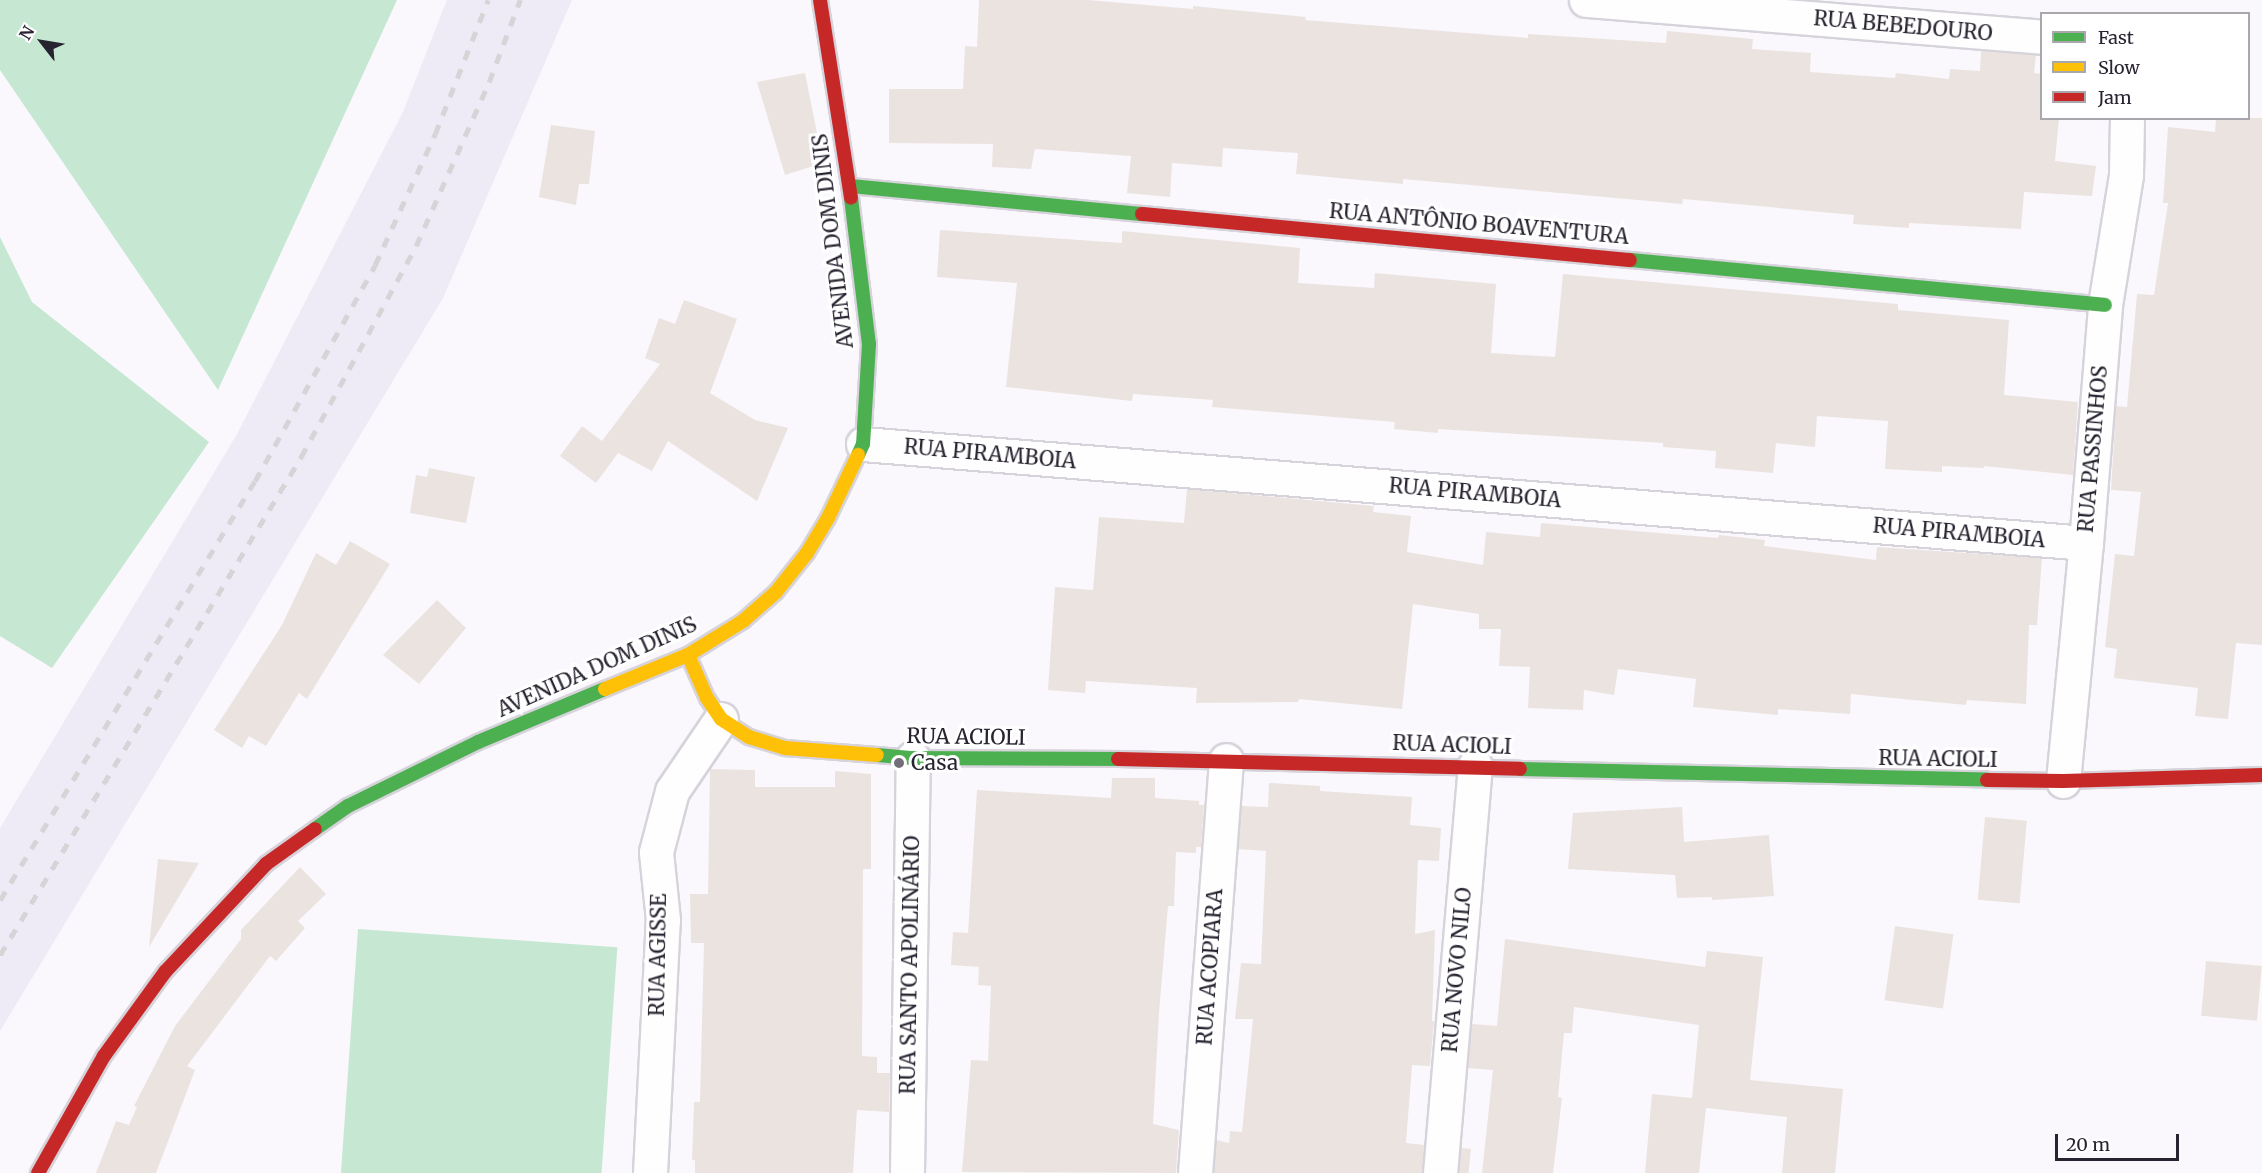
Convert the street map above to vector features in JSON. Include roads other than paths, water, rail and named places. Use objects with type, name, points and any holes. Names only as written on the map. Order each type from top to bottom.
[{"type":"street","name":"RUA BEBEDOURO","points":[[1586,0],[2040,37]]},
{"type":"street","name":"AVENIDA DOM DINIS","points":[[38,1173],[104,1056],[158,981],[266,864],[348,806],[478,742],[688,655],[743,621],[776,592],[807,553],[823,527],[863,444],[869,344],[850,186],[820,5]]},
{"type":"street","name":"RUA PASSINHOS","points":[[2062,781],[2086,543],[2105,305],[2126,175],[2127,120]]},
{"type":"street","name":"RUA ANTÔNIO BOAVENTURA","points":[[850,186],[2105,305]]},
{"type":"street","name":"RUA PIRAMBOIA","points":[[863,444],[2086,543]]},
{"type":"street","name":"RUA ACIOLI","points":[[688,655],[706,698],[720,719],[749,737],[785,748],[913,758],[1226,760],[1867,779],[2062,781],[2262,775]]},
{"type":"street","name":"RUA AGISSE","points":[[650,1173],[663,920],[656,852],[672,791],[720,719]]},
{"type":"street","name":"RUA SANTO APOLINÁRIO","points":[[907,1173],[913,758]]},
{"type":"street","name":"RUA ACOPIARA","points":[[1195,1173],[1226,760]]},
{"type":"street","name":"RUA NOVO NILO","points":[[1440,1173],[1475,766]]},
{"type":"railway","points":[[0,900],[255,481],[375,265],[435,134],[488,0]]},
{"type":"railway","points":[[0,955],[301,457],[416,246],[489,82],[520,0]]},
{"type":"place","name":"Casa","points":[[899,763]]}]
